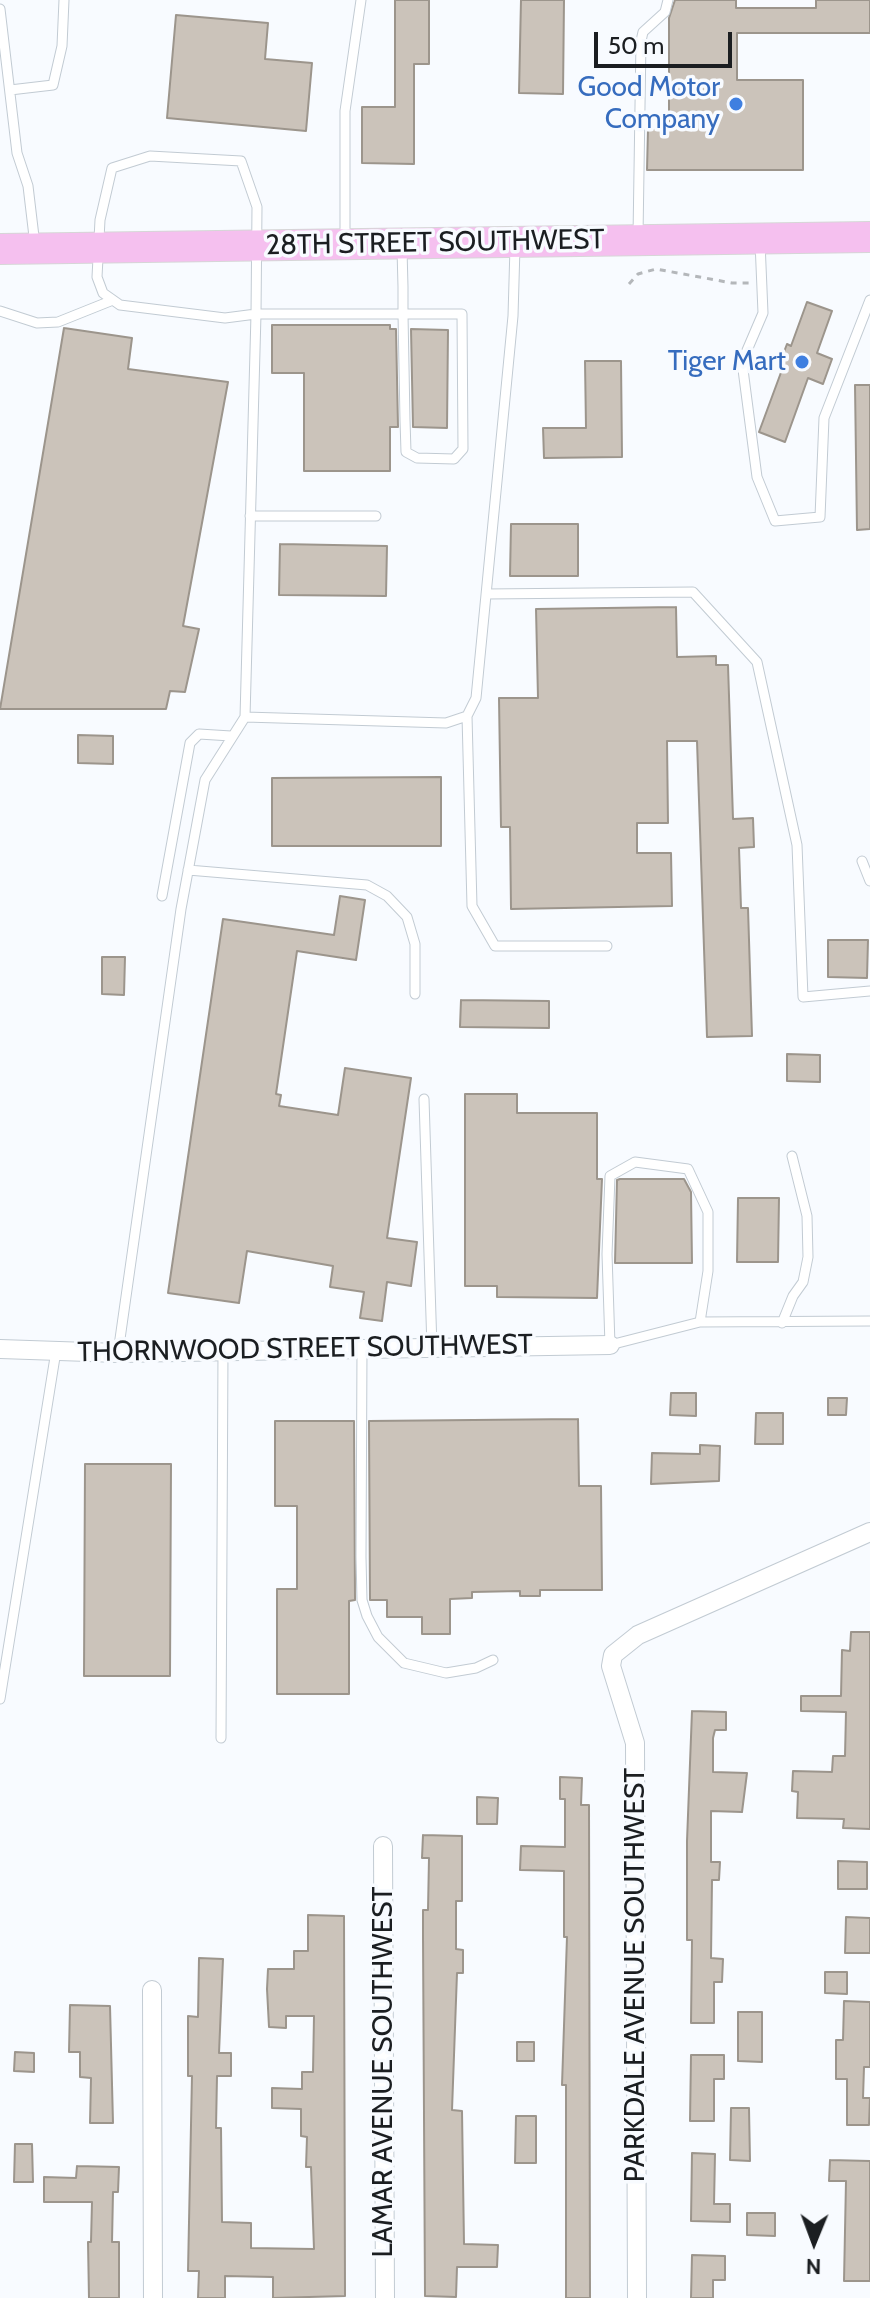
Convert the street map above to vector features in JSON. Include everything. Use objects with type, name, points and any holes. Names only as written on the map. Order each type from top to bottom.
[{"type":"main road","name":"28TH STREET SOUTHWEST","points":[[0,249],[870,237]]},
{"type":"street","name":"THORNWOOD STREET SOUTHWEST","points":[[0,1349],[118,1353],[610,1345]]},
{"type":"street","name":"PARKDALE AVENUE SOUTHWEST","points":[[637,2298],[635,1743],[611,1666],[613,1655],[638,1635],[870,1532]]},
{"type":"street","name":"LAMAR AVENUE SOUTHWEST","points":[[383,1846],[385,2298]]},
{"type":"street","points":[[152,1990],[153,2298]]},
{"type":"lane","points":[[10,90],[53,85],[62,46],[64,0]]},
{"type":"lane","points":[[345,244],[345,111],[361,0]]},
{"type":"lane","points":[[638,240],[641,41],[643,32],[665,12],[668,0]]},
{"type":"lane","points":[[0,9],[17,153],[28,186],[35,249]]},
{"type":"lane","points":[[118,1353],[188,870],[205,780],[245,717],[256,314],[257,207],[241,161],[150,156],[112,168],[97,248],[97,277],[103,293],[120,305],[225,318],[256,314],[403,314],[462,314],[463,449],[454,459],[417,458],[406,452],[403,314],[402,243]]},
{"type":"lane","points":[[760,238],[763,313],[742,362],[757,477],[775,521],[820,517],[824,418],[870,300]]},
{"type":"lane","points":[[515,241],[513,316],[476,698],[467,716],[472,906],[495,946],[607,946]]},
{"type":"lane","points":[[0,311],[37,323],[58,322],[113,300]]},
{"type":"lane","points":[[250,516],[376,516]]},
{"type":"lane","points":[[486,594],[693,592],[757,662],[797,845],[803,997],[870,991]]},
{"type":"lane","points":[[245,717],[446,723],[467,716]]},
{"type":"lane","points":[[162,896],[190,743],[199,734],[231,736]]},
{"type":"lane","points":[[862,861],[870,881]]},
{"type":"lane","points":[[188,870],[367,885],[387,896],[407,917],[415,944],[415,994]]},
{"type":"lane","points":[[424,1099],[432,1348]]},
{"type":"lane","points":[[782,1323],[793,1296],[803,1282],[808,1257],[805,1205],[792,1156]]},
{"type":"lane","points":[[700,1322],[708,1271],[708,1212],[688,1169],[635,1162],[610,1176],[607,1254],[610,1345],[700,1322],[870,1321]]},
{"type":"lane","points":[[362,1349],[361,1557],[362,1600],[367,1616],[378,1637],[404,1663],[446,1673],[476,1668],[493,1660]]},
{"type":"lane","points":[[0,1699],[56,1351]]},
{"type":"lane","points":[[221,1738],[223,1351]]},
{"type":"path","points":[[629,284],[638,274],[656,269],[732,283],[762,280]]},
{"type":"building","points":[[395,0],[429,0],[429,64],[414,64],[414,164],[362,163],[362,107],[395,107]]},
{"type":"building","points":[[521,0],[564,0],[563,94],[519,93]]},
{"type":"building","name":"Good Motor Company","points":[[675,0],[736,0],[736,8],[816,8],[816,0],[870,0],[870,33],[737,33],[737,80],[803,80],[803,170],[647,170],[648,129],[669,129],[669,18]]},
{"type":"building","points":[[176,15],[268,23],[265,59],[312,63],[306,131],[167,118]]},
{"type":"building","points":[[807,302],[832,311],[817,353],[832,359],[823,384],[808,378],[785,442],[759,432],[783,367],[779,365],[787,344],[791,346]]},
{"type":"building","points":[[272,325],[390,325],[390,329],[396,329],[398,427],[390,427],[390,471],[304,471],[304,373],[272,373]]},
{"type":"building","points":[[64,328],[132,338],[128,369],[228,382],[183,626],[199,629],[185,692],[170,691],[166,709],[0,709]]},
{"type":"building","points":[[411,329],[448,330],[447,428],[413,427]]},
{"type":"building","points":[[585,361],[621,361],[622,457],[544,458],[543,428],[586,428]]},
{"type":"building","points":[[855,385],[870,385],[870,529],[857,530]]},
{"type":"building","points":[[511,524],[578,524],[578,576],[510,576]]},
{"type":"building","points":[[280,544],[387,546],[386,596],[279,595]]},
{"type":"building","points":[[676,607],[677,657],[716,656],[716,665],[728,665],[733,819],[753,818],[754,847],[739,848],[741,908],[748,908],[752,1036],[707,1037],[697,741],[667,741],[668,823],[637,823],[637,853],[671,853],[672,906],[511,909],[510,827],[501,827],[499,698],[538,698],[536,609]]},
{"type":"building","points":[[78,735],[113,736],[113,764],[78,763]]},
{"type":"building","points":[[441,777],[441,846],[272,846],[272,778]]},
{"type":"building","points":[[340,896],[365,900],[356,960],[297,951],[276,1094],[281,1095],[279,1106],[338,1115],[345,1068],[411,1078],[387,1238],[417,1242],[411,1286],[387,1282],[382,1321],[360,1318],[364,1292],[330,1287],[333,1266],[247,1251],[239,1303],[168,1293],[223,919],[334,935]]},
{"type":"building","points":[[828,940],[868,940],[867,978],[828,977]]},
{"type":"building","points":[[102,957],[125,957],[124,995],[102,994]]},
{"type":"building","points":[[461,1000],[549,1001],[549,1028],[460,1027]]},
{"type":"building","points":[[787,1054],[820,1055],[820,1082],[787,1081]]},
{"type":"building","points":[[465,1094],[517,1094],[517,1113],[597,1113],[597,1179],[602,1179],[597,1298],[497,1297],[497,1286],[465,1286]]},
{"type":"building","points":[[684,1179],[691,1192],[692,1263],[615,1263],[617,1180]]},
{"type":"building","points":[[738,1198],[779,1198],[778,1262],[737,1262]]},
{"type":"building","points":[[671,1393],[696,1393],[696,1416],[670,1415]]},
{"type":"building","points":[[828,1398],[847,1398],[846,1415],[828,1415]]},
{"type":"building","points":[[756,1413],[783,1413],[783,1444],[755,1444]]},
{"type":"building","points":[[578,1419],[579,1486],[601,1486],[602,1590],[540,1590],[540,1596],[520,1596],[520,1591],[472,1592],[472,1598],[450,1599],[450,1634],[422,1634],[422,1617],[387,1617],[387,1600],[370,1600],[369,1421]]},
{"type":"building","points":[[275,1421],[354,1421],[355,1600],[349,1601],[349,1694],[277,1694],[277,1589],[297,1589],[297,1506],[275,1506]]},
{"type":"building","points":[[700,1445],[720,1446],[719,1481],[651,1484],[652,1453],[700,1454]]},
{"type":"building","points":[[85,1464],[171,1464],[170,1676],[84,1676]]},
{"type":"building","points":[[851,1632],[870,1632],[870,1829],[843,1828],[844,1819],[797,1818],[798,1792],[792,1791],[793,1771],[832,1772],[833,1756],[845,1756],[846,1712],[801,1711],[801,1696],[841,1696],[842,1650],[850,1651]]},
{"type":"building","points":[[692,1711],[726,1712],[726,1730],[715,1730],[713,1738],[713,1772],[747,1773],[742,1812],[711,1811],[711,1862],[720,1862],[719,1880],[712,1880],[711,1958],[723,1959],[722,1982],[714,1982],[714,2023],[691,2023],[692,1940],[687,1940],[687,1841]]},
{"type":"building","points":[[560,1777],[582,1778],[581,1805],[589,1805],[590,2298],[566,2298],[566,2085],[562,2085],[567,1937],[564,1937],[564,1871],[520,1870],[521,1846],[565,1847],[565,1799],[560,1799]]},
{"type":"building","points":[[477,1797],[498,1798],[497,1824],[477,1824]]},
{"type":"building","points":[[423,1835],[462,1836],[462,1901],[456,1901],[456,1949],[463,1950],[463,1973],[457,1973],[452,2110],[462,2111],[464,2244],[498,2245],[497,2267],[457,2267],[456,2297],[425,2296],[423,1910],[428,1910],[429,1858],[422,1858]]},
{"type":"building","points":[[838,1861],[867,1862],[867,1889],[838,1889]]},
{"type":"building","points":[[308,1915],[344,1916],[345,2296],[273,2298],[273,2277],[225,2276],[225,2298],[198,2298],[199,2271],[188,2271],[192,2076],[188,2076],[188,2016],[198,2017],[199,1958],[223,1959],[219,2053],[231,2053],[231,2076],[217,2076],[216,2128],[221,2128],[222,2222],[251,2223],[251,2248],[314,2249],[311,2167],[306,2167],[307,2137],[301,2136],[301,2109],[272,2108],[272,2088],[302,2089],[302,2072],[313,2072],[314,2016],[286,2016],[286,2028],[269,2027],[267,1989],[268,1969],[294,1969],[294,1951],[308,1951]]},
{"type":"building","points":[[846,1917],[870,1918],[870,1953],[845,1953]]},
{"type":"building","points":[[825,1972],[847,1972],[847,1994],[825,1993]]},
{"type":"building","points":[[844,2001],[870,2002],[870,2067],[864,2067],[863,2098],[870,2098],[869,2125],[847,2125],[847,2079],[836,2079],[836,2040],[843,2040]]},
{"type":"building","points":[[70,2005],[110,2006],[113,2123],[90,2123],[91,2078],[80,2077],[80,2052],[69,2052]]},
{"type":"building","points":[[738,2012],[762,2012],[762,2062],[738,2061]]},
{"type":"building","points":[[517,2042],[534,2042],[534,2061],[517,2061]]},
{"type":"building","points":[[15,2052],[34,2053],[34,2072],[14,2071]]},
{"type":"building","points":[[691,2055],[724,2055],[724,2079],[714,2079],[714,2121],[690,2121]]},
{"type":"building","points":[[731,2108],[749,2108],[750,2161],[730,2160]]},
{"type":"building","points":[[516,2116],[536,2116],[536,2163],[515,2163]]},
{"type":"building","points":[[15,2144],[32,2144],[33,2182],[14,2182]]},
{"type":"building","points":[[692,2153],[715,2154],[714,2204],[730,2204],[730,2222],[691,2221]]},
{"type":"building","points":[[830,2160],[870,2161],[870,2281],[844,2281],[846,2181],[829,2181]]},
{"type":"building","points":[[77,2166],[119,2167],[118,2192],[113,2192],[112,2242],[119,2242],[119,2298],[89,2298],[88,2242],[91,2242],[92,2202],[44,2202],[44,2177],[76,2178]]},
{"type":"building","points":[[747,2213],[775,2213],[775,2236],[747,2235]]},
{"type":"building","points":[[692,2255],[725,2256],[725,2280],[713,2280],[713,2298],[691,2298]]},
{"type":"place","name":"Good Motor Company","points":[[736,104]]},
{"type":"place","name":"Tiger Mart","points":[[802,362]]}]
